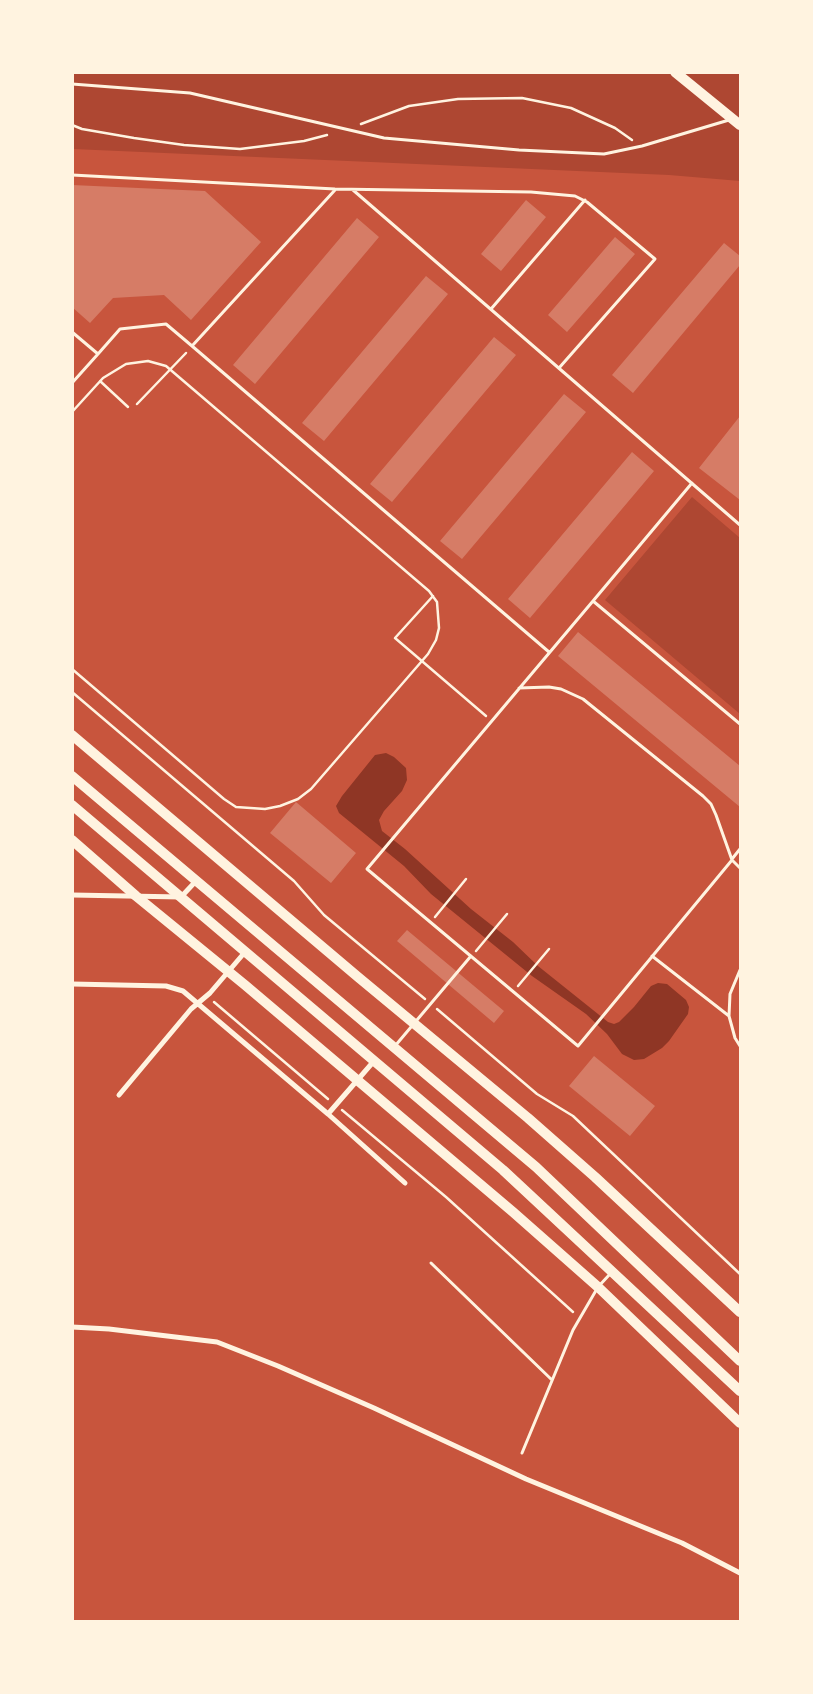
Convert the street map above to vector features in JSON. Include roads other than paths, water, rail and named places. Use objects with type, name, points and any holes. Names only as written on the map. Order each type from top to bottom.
[{"type":"main road","points":[[675,72],[740,125]]},
{"type":"main road","points":[[72,735],[414,1024],[536,1124],[740,1312]]},
{"type":"main road","points":[[72,776],[536,1167],[740,1361]]},
{"type":"main road","points":[[72,805],[503,1170],[740,1391]]},
{"type":"main road","points":[[72,840],[136,896],[358,1080],[506,1206],[598,1288],[740,1423]]},
{"type":"street","points":[[72,895],[181,897],[196,880]]},
{"type":"street","points":[[119,1095],[191,1009],[207,996],[246,952]]},
{"type":"street","points":[[72,984],[166,986],[183,991],[328,1114],[405,1183]]},
{"type":"street","points":[[328,1114],[374,1061]]},
{"type":"street","points":[[72,1327],[109,1329],[216,1342],[278,1366],[374,1408],[526,1479],[682,1544],[740,1573]]},
{"type":"lane","points":[[72,84],[190,94],[384,138],[519,150],[604,154],[642,146],[730,117]]},
{"type":"lane","points":[[72,175],[353,190],[530,192],[575,196],[585,200],[655,259],[559,368]]},
{"type":"lane","points":[[192,346],[335,189]]},
{"type":"lane","points":[[353,190],[740,525]]},
{"type":"lane","points":[[491,309],[585,200]]},
{"type":"lane","points":[[72,382],[120,329],[166,324],[549,652]]},
{"type":"lane","points":[[72,332],[98,354]]},
{"type":"lane","points":[[692,483],[367,869],[578,1046],[740,849]]},
{"type":"lane","points":[[593,601],[740,724]]},
{"type":"lane","points":[[519,688],[549,687],[573,693],[680,777],[710,804],[722,827],[732,860],[740,868]]},
{"type":"lane","points":[[394,1047],[471,956]]},
{"type":"lane","points":[[652,956],[729,1016]]},
{"type":"lane","points":[[740,970],[730,994],[729,1016],[735,1038],[740,1046]]},
{"type":"lane","points":[[431,1263],[552,1380]]},
{"type":"lane","points":[[522,1453],[573,1330],[598,1288],[612,1271]]}]
